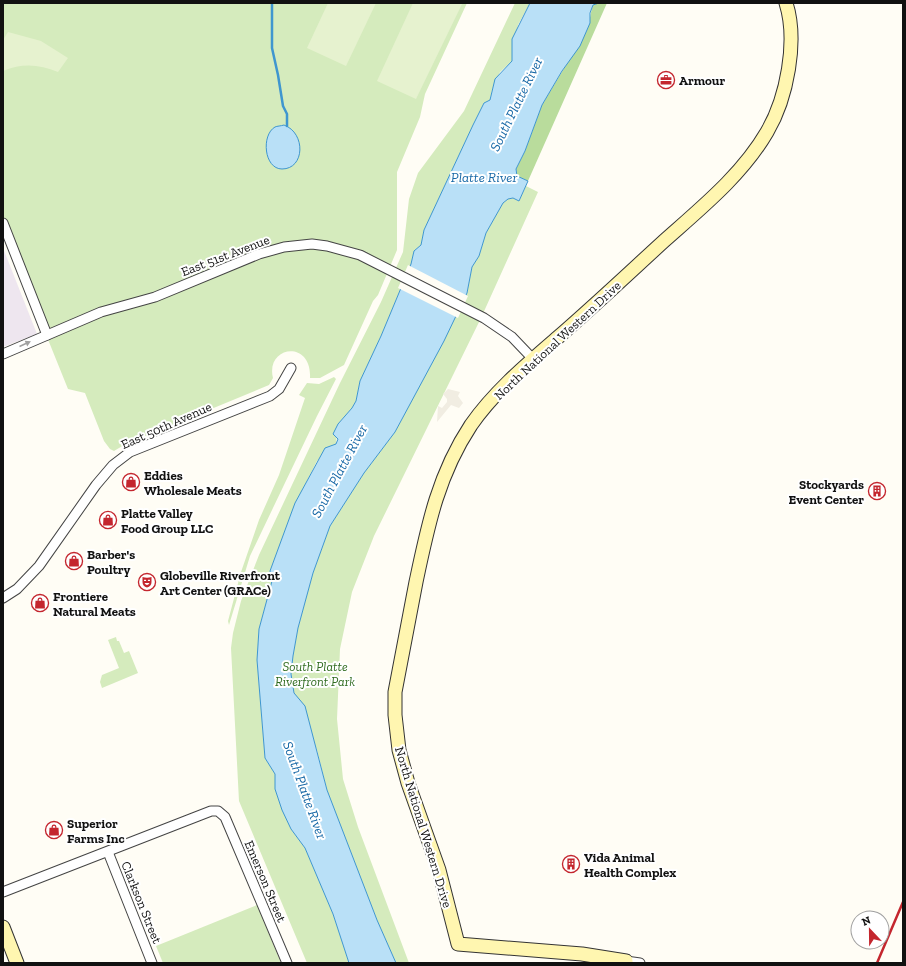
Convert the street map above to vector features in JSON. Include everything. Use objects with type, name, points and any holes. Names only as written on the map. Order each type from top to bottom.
[{"type":"street","name":"North National Western Drive","points":[[626,962],[582,954],[458,944],[439,870],[408,783],[399,750],[395,715],[395,692],[425,540],[435,498],[446,470],[459,445],[473,423],[495,396],[533,359],[698,211],[736,173],[752,153],[766,133],[782,98],[790,58],[787,6]]},
{"type":"street","points":[[3,223],[47,335]]},
{"type":"street","name":"East 51st Avenue","points":[[3,354],[101,312],[155,296],[259,254],[284,247],[312,244],[344,249],[381,265],[484,318],[512,337],[533,359]]},
{"type":"street","name":"East 50th Avenue","points":[[3,598],[17,589],[39,566],[96,485],[113,465],[130,452],[270,396],[279,389],[291,368]]},
{"type":"street","name":"Emerson Street","points":[[108,852],[211,812],[218,811],[225,817],[287,963]]},
{"type":"street","points":[[3,892],[108,852]]},
{"type":"street","name":"Clarkson Street","points":[[108,852],[152,963]]},
{"type":"street","points":[[3,927],[17,963]]},
{"type":"street","points":[[626,962],[640,963]]},
{"type":"shaded area","points":[[3,248],[37,334],[3,347]]},
{"type":"shaded area","points":[[448,389],[460,392],[458,396],[463,403],[459,408],[451,405],[437,422],[438,406],[442,408],[447,402],[447,399],[443,394]]},
{"type":"green space","points":[[3,3],[467,3],[425,94],[420,117],[397,172],[397,250],[378,295],[373,301],[344,365],[320,378],[310,378],[309,365],[304,357],[297,352],[289,351],[276,359],[272,367],[273,378],[269,385],[124,445],[114,451],[110,449],[104,441],[85,393],[68,389],[3,228]]},
{"type":"green space","points":[[328,3],[376,3],[346,66],[307,48]]},
{"type":"green space","points":[[413,3],[462,4],[416,99],[377,81]]},
{"type":"green space","points":[[515,3],[530,3],[518,25],[512,61],[500,72],[492,90],[490,100],[484,103],[473,125],[424,230],[421,245],[414,251],[411,264],[381,336],[360,381],[356,401],[338,424],[336,444],[317,461],[296,503],[270,571],[272,581],[259,629],[257,660],[265,758],[275,774],[275,789],[291,829],[305,848],[333,914],[349,963],[307,963],[239,801],[231,648],[233,633],[241,601],[259,555],[340,383],[381,302],[403,252],[409,199],[418,173],[464,111]]},
{"type":"green space","points":[[607,3],[528,181],[517,176],[516,169],[525,151],[542,105],[586,32],[593,5]]},
{"type":"green space","points":[[8,32],[41,41],[68,58],[58,72],[37,66],[10,68],[3,71],[3,40]]},
{"type":"green space","name":"South Platte Riverfront Park","points":[[526,186],[538,192],[481,318],[374,536],[352,592],[340,649],[337,719],[343,779],[358,827],[409,963],[396,963],[377,920],[327,790],[317,750],[294,693],[291,674],[293,656],[298,628],[313,573],[330,526],[364,473],[395,432],[467,293],[472,267],[479,256],[486,233],[503,203],[508,199],[513,198],[519,201]]},
{"type":"green space","points":[[334,377],[336,379],[250,556],[229,625],[228,621],[241,572],[259,520],[279,475],[305,398],[299,395],[307,383],[319,384]]},
{"type":"green space","points":[[116,637],[124,653],[129,651],[138,673],[102,688],[100,682],[102,675],[119,668],[108,640]]},
{"type":"green space","points":[[257,905],[281,963],[163,963],[156,946]]},
{"type":"water","name":"Platte River","points":[[530,3],[599,3],[593,5],[590,13],[590,23],[580,46],[562,71],[542,105],[525,151],[516,169],[517,176],[528,181],[519,201],[513,198],[508,199],[503,203],[486,233],[479,256],[472,267],[467,293],[444,341],[395,432],[364,473],[330,526],[313,573],[298,628],[291,674],[294,693],[305,706],[327,790],[377,920],[396,963],[349,963],[333,914],[305,848],[291,829],[282,810],[275,789],[275,774],[265,758],[257,660],[259,629],[272,581],[270,571],[295,503],[325,448],[336,444],[338,439],[333,434],[338,424],[356,401],[360,381],[381,336],[411,264],[414,251],[421,245],[424,230],[484,103],[490,100],[495,79],[512,61],[512,39]]},
{"type":"water","points":[[284,125],[291,129],[296,135],[300,150],[299,157],[295,163],[290,167],[282,169],[276,168],[271,164],[266,151],[266,144],[271,131],[275,127]]},
{"type":"pier","points":[[408,265],[468,296],[458,318],[398,288]]},
{"type":"waterway","points":[[272,3],[272,48],[283,106],[287,114],[287,126]]},
{"type":"railway","points":[[877,963],[903,902]]},
{"type":"place","name":"Armour","points":[[666,80]]},
{"type":"place","name":"Eddies Wholesale Meats","points":[[131,482]]},
{"type":"place","name":"Stockyards Event Center","points":[[877,491]]},
{"type":"place","name":"Platte Valley Food Group LLC","points":[[108,520]]},
{"type":"place","name":"Barber's Poultry","points":[[74,561]]},
{"type":"place","name":"Globeville Riverfront Art Center (GRACe)","points":[[147,582]]},
{"type":"place","name":"Frontiere Natural Meats","points":[[40,603]]},
{"type":"place","name":"Superior Farms Inc","points":[[54,830]]},
{"type":"place","name":"Vida Animal Health Complex","points":[[571,864]]},
{"type":"water label","name":"South Platte River","points":[[516,104]]},
{"type":"water label","name":"South Platte River","points":[[339,471]]},
{"type":"water label","name":"South Platte River","points":[[305,790]]}]
